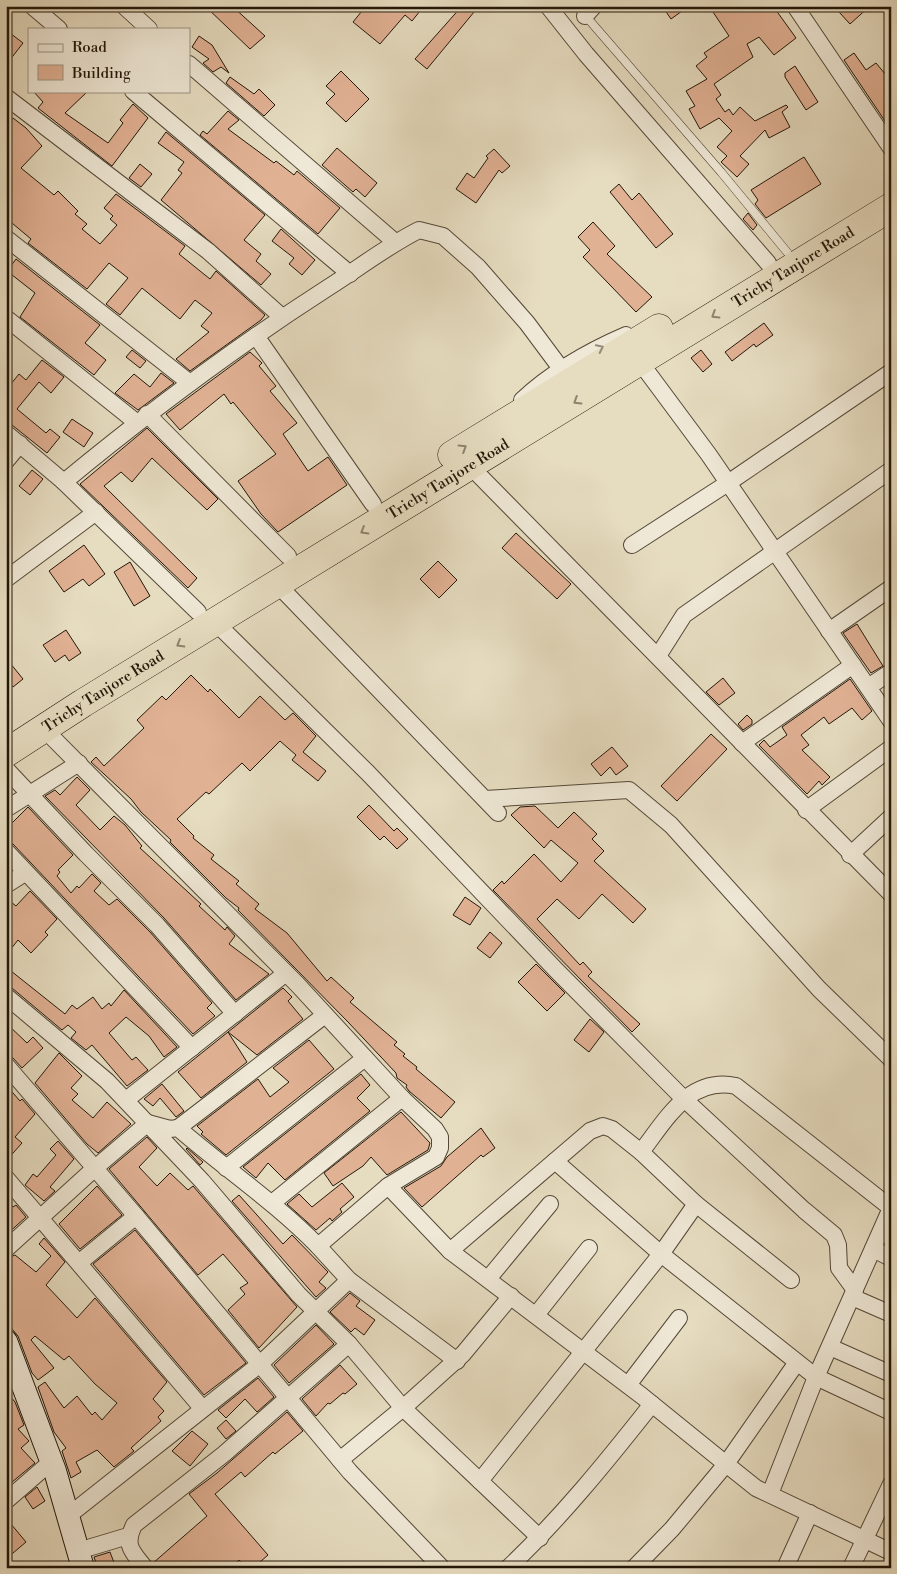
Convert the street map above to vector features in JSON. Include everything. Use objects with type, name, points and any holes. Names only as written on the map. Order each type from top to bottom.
[{"type":"highway","name":"Trichy Tanjore Road","points":[[6,754],[206,617],[288,556],[669,322],[891,189]]},
{"type":"highway","name":"Trichy Tanjore Road","points":[[6,734],[71,690],[206,617],[277,584],[891,207]]},
{"type":"street","points":[[32,6],[58,28]]},
{"type":"street","points":[[124,6],[148,28]]},
{"type":"street","points":[[548,6],[586,54],[777,257]]},
{"type":"street","points":[[794,6],[891,148]]},
{"type":"street","points":[[190,65],[395,242]]},
{"type":"street","points":[[134,92],[350,274]]},
{"type":"street","points":[[6,97],[208,251],[282,317]]},
{"type":"street","points":[[64,482],[141,418],[282,317],[350,274],[395,242],[419,230],[443,236],[478,266],[527,324],[562,370]]},
{"type":"street","points":[[6,238],[190,383]]},
{"type":"street","points":[[6,318],[141,418],[288,556]]},
{"type":"street","points":[[492,430],[530,393],[562,370],[618,338],[638,330],[669,322]]},
{"type":"street","points":[[256,336],[373,504]]},
{"type":"street","points":[[640,362],[728,483],[891,721]]},
{"type":"street","points":[[632,545],[728,483],[891,372]]},
{"type":"street","points":[[6,433],[64,482],[333,738],[556,970],[683,1098],[804,1210],[834,1235],[838,1245],[839,1268],[853,1294],[891,1314]]},
{"type":"street","points":[[6,461],[20,444]]},
{"type":"street","points":[[470,466],[658,656],[806,810],[891,894]]},
{"type":"street","points":[[658,656],[684,615],[891,470]]},
{"type":"street","points":[[6,579],[96,512]]},
{"type":"street","points":[[277,584],[498,813]]},
{"type":"street","points":[[829,631],[891,588]]},
{"type":"street","points":[[742,743],[853,665]]},
{"type":"street","points":[[868,687],[891,672]]},
{"type":"street","points":[[44,729],[286,973],[402,1098],[435,1129],[440,1137],[440,1148],[436,1157],[388,1186],[318,1246]]},
{"type":"street","points":[[806,810],[891,748]]},
{"type":"street","points":[[6,809],[78,763]]},
{"type":"street","points":[[6,769],[156,925],[235,1014]]},
{"type":"street","points":[[485,799],[629,790],[671,826],[819,989],[891,1059]]},
{"type":"street","points":[[850,854],[891,817]]},
{"type":"street","points":[[6,851],[192,1048]]},
{"type":"street","points":[[6,885],[25,873]]},
{"type":"street","points":[[126,1100],[286,973]]},
{"type":"street","points":[[6,996],[107,1081],[126,1100],[202,1181],[300,1295],[349,1344],[402,1408],[540,1538]]},
{"type":"street","points":[[148,1123],[170,1129],[178,1128],[326,1015]]},
{"type":"street","points":[[226,1168],[365,1058]]},
{"type":"street","points":[[6,1065],[136,1216],[340,1460],[442,1568]]},
{"type":"street","points":[[641,1152],[683,1098],[711,1085],[724,1084],[736,1086],[891,1208],[816,1378],[770,1494]]},
{"type":"street","points":[[272,1203],[402,1098]]},
{"type":"street","points":[[6,1249],[95,1168],[148,1123]]},
{"type":"street","points":[[450,1251],[590,1131],[602,1126],[612,1129],[641,1152],[696,1204],[791,1280]]},
{"type":"street","points":[[178,1128],[272,1203],[318,1246],[349,1280],[457,1361]]},
{"type":"street","points":[[556,1161],[662,1254],[816,1378],[891,1412]]},
{"type":"street","points":[[6,1178],[80,1262],[202,1408]]},
{"type":"street","points":[[388,1186],[450,1251],[628,1385],[756,1488],[891,1552]]},
{"type":"street","points":[[488,1280],[550,1204]]},
{"type":"street","points":[[480,1481],[662,1254],[696,1204]]},
{"type":"street","points":[[80,1262],[136,1216]]},
{"type":"street","points":[[536,1315],[589,1248]]},
{"type":"street","points":[[873,1249],[891,1258]]},
{"type":"street","points":[[68,1516],[202,1408],[260,1364],[349,1280]]},
{"type":"street","points":[[340,1460],[457,1361],[511,1296]]},
{"type":"street","points":[[628,1385],[680,1318]]},
{"type":"street","points":[[6,1341],[11,1372],[52,1462],[81,1559],[128,1536],[134,1525],[224,1454],[349,1344]]},
{"type":"street","points":[[830,1347],[891,1374]]},
{"type":"street","points":[[634,1568],[672,1529],[726,1464],[793,1368]]},
{"type":"street","points":[[508,1568],[540,1538],[609,1459],[652,1404]]},
{"type":"street","points":[[6,1501],[52,1462]]},
{"type":"street","points":[[851,1568],[891,1484]]},
{"type":"street","points":[[786,1566],[810,1513]]},
{"type":"street","points":[[128,1536],[130,1549],[145,1568]]},
{"type":"lane","points":[[585,10],[721,172],[777,257]]},
{"type":"building","points":[[205,6],[232,6],[265,36],[250,49]]},
{"type":"building","points":[[366,6],[424,6],[412,21],[405,15],[380,44],[353,22]]},
{"type":"building","points":[[462,6],[479,6],[427,69],[415,59]]},
{"type":"building","points":[[662,6],[689,6],[671,19]]},
{"type":"building","points":[[709,6],[773,6],[796,38],[774,55],[759,37],[747,44],[753,57],[714,84],[721,95],[716,99],[725,112],[729,109],[733,115],[740,107],[755,121],[786,105],[788,107],[782,112],[790,127],[769,138],[765,130],[740,156],[749,164],[737,177],[721,162],[727,156],[717,147],[732,131],[719,118],[700,129],[689,109],[695,106],[686,91],[707,79],[696,66],[707,57],[704,53],[729,36]]},
{"type":"building","points":[[846,6],[870,6],[850,24],[839,12]]},
{"type":"building","points":[[6,30],[23,43],[6,65]]},
{"type":"building","points":[[199,36],[212,45],[229,73],[221,67],[213,72],[203,63],[209,59],[192,47]]},
{"type":"building","points":[[854,53],[866,70],[876,63],[891,81],[891,130],[844,60]]},
{"type":"building","points":[[795,66],[818,102],[806,110],[785,77],[785,73]]},
{"type":"building","points":[[341,71],[369,99],[346,122],[326,103],[335,94],[326,86]]},
{"type":"building","points":[[230,77],[254,94],[259,89],[275,105],[264,116],[226,83]]},
{"type":"building","points":[[34,92],[87,92],[65,113],[108,143],[123,123],[120,120],[133,104],[148,118],[112,166],[38,108],[43,102]]},
{"type":"building","points":[[228,111],[239,120],[228,129],[274,163],[276,161],[294,175],[297,171],[340,208],[318,234],[200,135],[203,131],[207,134]]},
{"type":"building","points":[[13,118],[26,128],[42,146],[21,168],[54,195],[58,191],[78,211],[75,214],[87,224],[82,229],[100,244],[117,225],[110,219],[113,216],[104,208],[116,194],[185,246],[179,254],[210,279],[216,271],[265,315],[261,320],[190,371],[176,359],[209,332],[201,326],[212,313],[195,300],[180,319],[142,288],[120,315],[106,304],[128,278],[109,263],[87,289],[28,243],[31,239],[6,218],[6,127]]},
{"type":"building","points":[[166,132],[265,215],[244,240],[261,254],[256,261],[271,274],[261,285],[161,200],[182,173],[178,170],[184,162],[158,143]]},
{"type":"building","points":[[337,148],[377,183],[365,197],[356,189],[353,192],[322,165]]},
{"type":"building","points":[[494,149],[510,166],[502,173],[499,170],[476,203],[456,189],[467,173],[474,178],[488,158],[486,156]]},
{"type":"building","points":[[804,157],[821,184],[766,218],[755,204],[758,200],[751,190]]},
{"type":"building","points":[[140,164],[152,174],[141,187],[129,178]]},
{"type":"building","points":[[619,184],[632,200],[639,193],[673,234],[656,248],[610,192]]},
{"type":"building","points":[[748,213],[757,225],[753,230],[743,219]]},
{"type":"building","points":[[593,222],[615,246],[607,254],[652,297],[636,312],[583,257],[590,250],[578,237]]},
{"type":"building","points":[[281,229],[315,260],[302,275],[289,264],[294,258],[272,241]]},
{"type":"building","points":[[16,259],[100,325],[85,343],[106,360],[94,375],[20,317],[35,293],[7,271]]},
{"type":"building","points":[[764,323],[773,335],[756,347],[754,344],[732,361],[725,352]]},
{"type":"building","points":[[132,350],[146,361],[140,368],[126,357]]},
{"type":"building","points":[[701,350],[712,364],[703,372],[691,358]]},
{"type":"building","points":[[250,352],[262,363],[259,366],[276,386],[270,391],[297,423],[283,434],[308,471],[328,457],[347,485],[278,532],[261,514],[238,481],[276,454],[233,402],[231,404],[224,394],[180,430],[166,414]]},
{"type":"building","points":[[42,360],[64,377],[51,393],[39,382],[17,409],[46,433],[50,429],[60,437],[47,453],[12,425],[6,423],[6,390],[19,374],[26,380]]},
{"type":"building","points":[[161,373],[174,383],[138,410],[115,393],[134,374],[150,387]]},
{"type":"building","points":[[72,419],[93,433],[84,447],[63,432]]},
{"type":"building","points":[[147,428],[218,499],[207,510],[152,458],[132,482],[121,472],[104,486],[197,578],[188,588],[80,484]]},
{"type":"building","points":[[32,470],[43,479],[30,495],[19,486]]},
{"type":"building","points":[[516,533],[571,584],[557,599],[502,548]]},
{"type":"building","points":[[84,545],[105,574],[89,586],[83,579],[64,592],[49,571]]},
{"type":"building","points":[[438,561],[457,580],[439,598],[420,579]]},
{"type":"building","points":[[130,562],[150,596],[134,606],[114,572]]},
{"type":"building","points":[[857,624],[883,666],[871,673],[843,633]]},
{"type":"building","points":[[66,630],[81,653],[69,661],[65,655],[55,662],[43,645]]},
{"type":"building","points":[[6,658],[23,679],[13,687],[6,679]]},
{"type":"building","points":[[191,675],[208,692],[210,689],[239,718],[260,696],[285,720],[293,713],[316,736],[303,752],[326,771],[318,781],[292,760],[296,755],[280,741],[250,771],[242,763],[209,794],[206,792],[177,819],[194,836],[193,838],[214,855],[211,859],[239,881],[236,884],[259,904],[255,909],[287,933],[327,981],[331,977],[354,998],[350,1002],[397,1042],[394,1045],[405,1054],[403,1056],[455,1102],[441,1118],[409,1091],[406,1087],[407,1085],[397,1078],[396,1073],[238,910],[239,908],[226,898],[170,842],[171,840],[141,812],[131,799],[91,762],[96,757],[104,766],[144,728],[137,720],[162,696],[166,700]]},
{"type":"building","points":[[723,678],[735,693],[719,705],[706,692]]},
{"type":"building","points":[[850,679],[872,711],[862,720],[852,708],[829,724],[824,717],[801,735],[809,745],[802,750],[830,777],[822,785],[819,781],[807,794],[759,745],[764,740],[770,747],[787,735],[782,727]]},
{"type":"building","points":[[747,715],[752,720],[752,724],[743,730],[738,724]]},
{"type":"building","points":[[711,734],[727,749],[677,801],[661,786]]},
{"type":"building","points":[[612,747],[628,766],[616,775],[610,767],[601,776],[591,764]]},
{"type":"building","points":[[77,777],[90,790],[76,805],[100,830],[114,816],[125,825],[142,846],[140,848],[201,904],[199,906],[225,930],[227,927],[235,936],[229,944],[269,974],[236,1000],[164,918],[45,796],[55,790],[60,795]]},
{"type":"building","points":[[369,805],[394,831],[397,828],[408,839],[397,849],[384,836],[380,840],[357,817]]},
{"type":"building","points":[[535,806],[558,828],[574,812],[597,834],[592,839],[604,851],[594,861],[646,909],[633,923],[602,894],[579,919],[557,899],[537,919],[580,965],[583,962],[592,972],[588,976],[640,1024],[632,1032],[493,890],[502,881],[504,884],[534,854],[561,882],[578,863],[551,840],[544,848],[511,815],[520,807]]},
{"type":"building","points":[[28,807],[73,855],[58,870],[60,872],[57,876],[71,893],[77,886],[79,888],[92,874],[101,883],[94,891],[109,905],[117,899],[150,932],[212,1003],[207,1008],[215,1016],[193,1034],[13,844],[6,841],[6,829]]},
{"type":"building","points":[[30,891],[57,919],[45,932],[48,935],[31,953],[18,940],[6,955],[6,898],[16,906]]},
{"type":"building","points":[[465,897],[481,908],[470,925],[453,915]]},
{"type":"building","points":[[490,932],[502,943],[490,958],[477,948]]},
{"type":"building","points":[[536,964],[565,993],[547,1011],[518,982]]},
{"type":"building","points":[[6,967],[65,1014],[72,1005],[77,1009],[93,997],[102,1009],[109,1003],[111,1006],[124,990],[177,1047],[164,1057],[149,1036],[126,1017],[109,1033],[132,1060],[136,1057],[148,1070],[127,1086],[92,1045],[86,1050],[71,1038],[76,1032],[68,1025],[62,1030],[12,988],[6,986]]},
{"type":"building","points":[[283,988],[292,997],[288,1001],[303,1019],[257,1055],[228,1032]]},
{"type":"building","points":[[590,1019],[604,1032],[589,1052],[574,1040]]},
{"type":"building","points":[[6,1023],[27,1043],[33,1037],[43,1048],[22,1068],[13,1058],[6,1055]]},
{"type":"building","points":[[228,1032],[247,1062],[201,1098],[178,1072]]},
{"type":"building","points":[[309,1040],[334,1069],[226,1155],[201,1134],[203,1132],[197,1126],[258,1079],[270,1097],[289,1082],[273,1068]]},
{"type":"building","points":[[59,1053],[82,1076],[71,1088],[78,1094],[72,1100],[93,1118],[107,1102],[131,1124],[98,1153],[87,1144],[35,1083]]},
{"type":"building","points":[[361,1074],[370,1085],[357,1098],[370,1111],[285,1180],[268,1163],[256,1178],[243,1167]]},
{"type":"building","points":[[162,1084],[184,1111],[176,1117],[160,1098],[153,1106],[144,1099]]},
{"type":"building","points":[[6,1085],[35,1114],[15,1137],[22,1143],[6,1161]]},
{"type":"building","points":[[401,1112],[430,1143],[428,1150],[387,1175],[371,1157],[363,1166],[333,1186],[324,1173]]},
{"type":"building","points":[[481,1128],[495,1148],[483,1157],[481,1155],[422,1207],[404,1188],[441,1166],[447,1157]]},
{"type":"building","points":[[147,1137],[157,1148],[139,1167],[157,1186],[170,1173],[188,1190],[193,1186],[297,1307],[259,1348],[228,1310],[245,1294],[240,1288],[248,1283],[223,1254],[198,1275],[109,1169]]},
{"type":"building","points":[[58,1141],[74,1159],[50,1187],[55,1191],[44,1201],[25,1185],[33,1174],[37,1177],[56,1155],[50,1149]]},
{"type":"building","points":[[186,1149],[203,1162],[200,1165]]},
{"type":"building","points":[[342,1183],[354,1197],[340,1209],[342,1212],[332,1221],[330,1218],[316,1230],[287,1204],[299,1194],[312,1207]]},
{"type":"building","points":[[97,1186],[122,1215],[80,1249],[59,1224]]},
{"type":"building","points":[[239,1195],[283,1244],[292,1235],[328,1272],[319,1282],[326,1288],[316,1297],[232,1201]]},
{"type":"building","points":[[6,1198],[13,1207],[16,1205],[26,1217],[6,1235]]},
{"type":"building","points":[[135,1230],[246,1363],[204,1395],[93,1264]]},
{"type":"building","points":[[44,1238],[65,1262],[46,1285],[77,1318],[95,1298],[167,1382],[153,1399],[164,1411],[158,1417],[161,1421],[131,1448],[134,1451],[114,1467],[97,1450],[76,1462],[81,1472],[71,1478],[62,1451],[66,1448],[54,1432],[38,1387],[45,1382],[64,1408],[77,1396],[92,1415],[95,1412],[102,1420],[117,1403],[95,1384],[69,1356],[64,1360],[35,1336],[31,1340],[54,1368],[38,1380],[32,1373],[18,1336],[6,1322],[6,1259],[15,1255],[36,1272],[51,1256],[39,1244]]},
{"type":"building","points":[[350,1293],[360,1301],[356,1306],[375,1320],[364,1335],[355,1328],[351,1332],[330,1312]]},
{"type":"building","points":[[316,1325],[334,1344],[289,1383],[274,1365]]},
{"type":"building","points":[[340,1365],[357,1384],[330,1404],[328,1403],[316,1416],[302,1399]]},
{"type":"building","points":[[258,1378],[274,1397],[257,1412],[245,1399],[226,1418],[218,1410]]},
{"type":"building","points":[[6,1391],[15,1402],[24,1425],[18,1429],[29,1441],[21,1448],[35,1463],[6,1487]]},
{"type":"building","points":[[287,1412],[303,1431],[275,1454],[273,1452],[245,1477],[241,1472],[215,1494],[268,1555],[253,1568],[246,1568],[239,1560],[231,1568],[155,1568],[153,1563],[207,1516],[189,1494],[217,1473]]},
{"type":"building","points":[[226,1420],[236,1431],[226,1439],[217,1428]]},
{"type":"building","points":[[192,1431],[208,1444],[190,1466],[172,1451]]},
{"type":"building","points":[[37,1487],[45,1501],[33,1509],[25,1497]]},
{"type":"building","points":[[6,1518],[26,1542],[6,1559]]},
{"type":"building","points":[[110,1552],[116,1568],[98,1568],[94,1557]]}]
